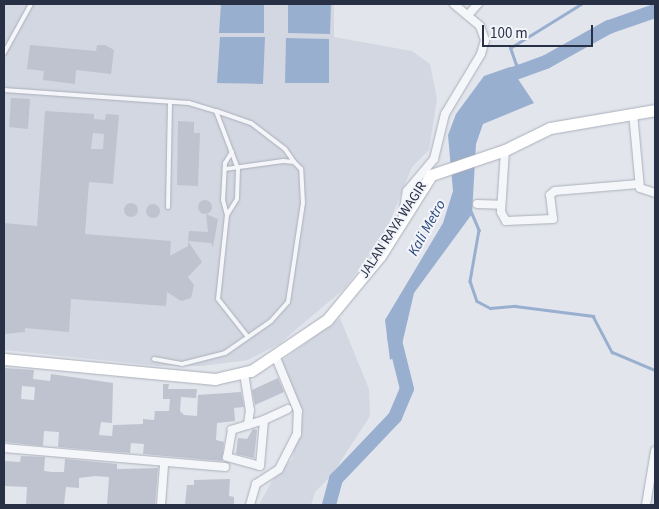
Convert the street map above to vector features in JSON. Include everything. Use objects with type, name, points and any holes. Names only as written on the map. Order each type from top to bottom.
[{"type":"main road","name":"JALAN RAYA WAGIR","points":[[4,359],[195,378],[244,373],[276,358],[316,329],[346,299],[387,245],[422,183],[440,170],[505,150],[550,128],[655,110]]},
{"type":"street","points":[[403,215],[407,191],[434,159],[445,114],[482,54],[486,36],[468,15],[454,4]]},
{"type":"street","points":[[468,15],[478,4]]},
{"type":"street","points":[[633,113],[639,184],[641,190],[655,193]]},
{"type":"street","points":[[505,150],[501,205],[506,221],[551,220],[555,217],[552,192],[639,184]]},
{"type":"street","points":[[478,204],[501,205]]},
{"type":"street","points":[[250,505],[256,484],[279,469],[296,434],[298,411],[276,358]]},
{"type":"street","points":[[244,373],[250,410],[248,425]]},
{"type":"street","points":[[250,410],[261,421],[260,466],[227,457],[232,430],[261,421],[288,409]]},
{"type":"street","points":[[4,448],[164,465],[225,466]]},
{"type":"street","points":[[646,505],[655,451]]},
{"type":"street","points":[[161,505],[164,465]]},
{"type":"lane","points":[[4,53],[30,4]]},
{"type":"lane","points":[[4,90],[170,102],[216,110],[251,122],[285,148],[301,169],[304,189],[288,302],[248,337],[225,353],[195,362],[154,359]]},
{"type":"lane","points":[[168,207],[170,102]]},
{"type":"lane","points":[[216,110],[238,169],[237,199],[227,216]]},
{"type":"lane","points":[[232,152],[225,169],[223,200],[227,216],[218,299],[248,337]]},
{"type":"lane","points":[[225,169],[294,162]]},
{"type":"shaded area","points":[[4,4],[334,4],[334,37],[412,51],[430,64],[437,99],[429,150],[412,167],[384,236],[344,289],[279,344],[248,360],[202,366],[158,366],[4,350]]},
{"type":"shaded area","points":[[340,318],[369,389],[370,416],[331,476],[315,492],[311,505],[259,505],[272,481],[292,459],[299,431],[301,412],[280,362]]},
{"type":"water","points":[[221,4],[264,4],[264,33],[219,33]]},
{"type":"water","points":[[288,4],[331,4],[330,34],[288,33]]},
{"type":"water","points":[[220,37],[265,37],[263,84],[217,83]]},
{"type":"water","points":[[286,38],[329,39],[329,83],[285,83]]},
{"type":"water","points":[[510,67],[534,103],[483,124],[476,144],[472,214],[414,293],[400,353],[390,360],[385,320],[443,223],[453,191],[448,135],[456,114],[484,76]]},
{"type":"building","points":[[30,45],[96,51],[97,45],[105,45],[114,50],[111,74],[76,70],[75,84],[43,80],[44,71],[27,69]]},
{"type":"building","points":[[11,98],[30,99],[28,129],[9,127]]},
{"type":"building","points":[[45,111],[94,114],[94,119],[105,120],[106,114],[119,115],[113,184],[89,182],[85,234],[171,241],[170,256],[188,246],[188,241],[202,262],[188,277],[194,285],[191,298],[181,301],[167,292],[166,306],[71,299],[69,332],[25,328],[25,332],[4,334],[4,223],[37,226]],"holes":[[[93,133],[104,134],[103,149],[91,149]]]},
{"type":"building","points":[[178,121],[194,122],[194,133],[200,133],[198,186],[177,185]]},
{"type":"building","points":[[205,200],[210,202],[212,207],[210,212],[205,214],[200,212],[198,207],[200,202]]},
{"type":"building","points":[[131,203],[136,205],[138,210],[136,215],[131,217],[126,215],[124,210],[126,205]]},
{"type":"building","points":[[153,204],[158,206],[160,211],[158,216],[153,218],[148,216],[146,211],[148,206]]},
{"type":"building","points":[[206,214],[218,219],[213,247],[211,243],[188,241],[189,231],[208,232]]},
{"type":"building","points":[[4,368],[34,370],[33,379],[50,381],[51,374],[113,383],[112,423],[101,422],[99,435],[112,436],[113,425],[143,424],[143,419],[154,420],[155,411],[169,411],[170,399],[163,399],[163,384],[169,384],[168,389],[197,389],[196,398],[181,397],[180,411],[184,415],[197,416],[198,395],[241,392],[244,407],[234,408],[235,421],[217,423],[216,440],[224,442],[222,461],[143,454],[144,444],[131,443],[130,453],[58,447],[59,432],[44,431],[43,446],[4,442]],"holes":[[[22,386],[35,387],[34,400],[21,399]]]},
{"type":"building","points":[[278,378],[284,392],[255,405],[252,390]]},
{"type":"building","points":[[253,429],[257,430],[254,458],[236,454],[238,438],[247,439]]},
{"type":"building","points":[[21,456],[45,457],[44,471],[52,472],[64,472],[65,459],[117,464],[117,469],[158,468],[155,505],[107,505],[109,477],[95,476],[79,478],[79,488],[66,487],[64,505],[26,505],[27,487],[4,486],[4,461],[20,462]]},
{"type":"building","points":[[230,479],[229,496],[234,497],[234,505],[185,504],[187,485],[194,485],[194,480]]},
{"type":"waterway","points":[[513,73],[516,65],[510,48],[581,4]]},
{"type":"waterway","name":"Kali Metro","points":[[502,85],[513,74],[546,62],[609,27],[655,11]]},
{"type":"waterway","points":[[471,211],[479,230],[470,281],[477,301],[490,308],[515,306],[593,316],[612,352],[655,370]]},
{"type":"waterway","name":"Kali Metro","points":[[329,505],[336,479],[395,417],[407,389],[394,337]]}]
